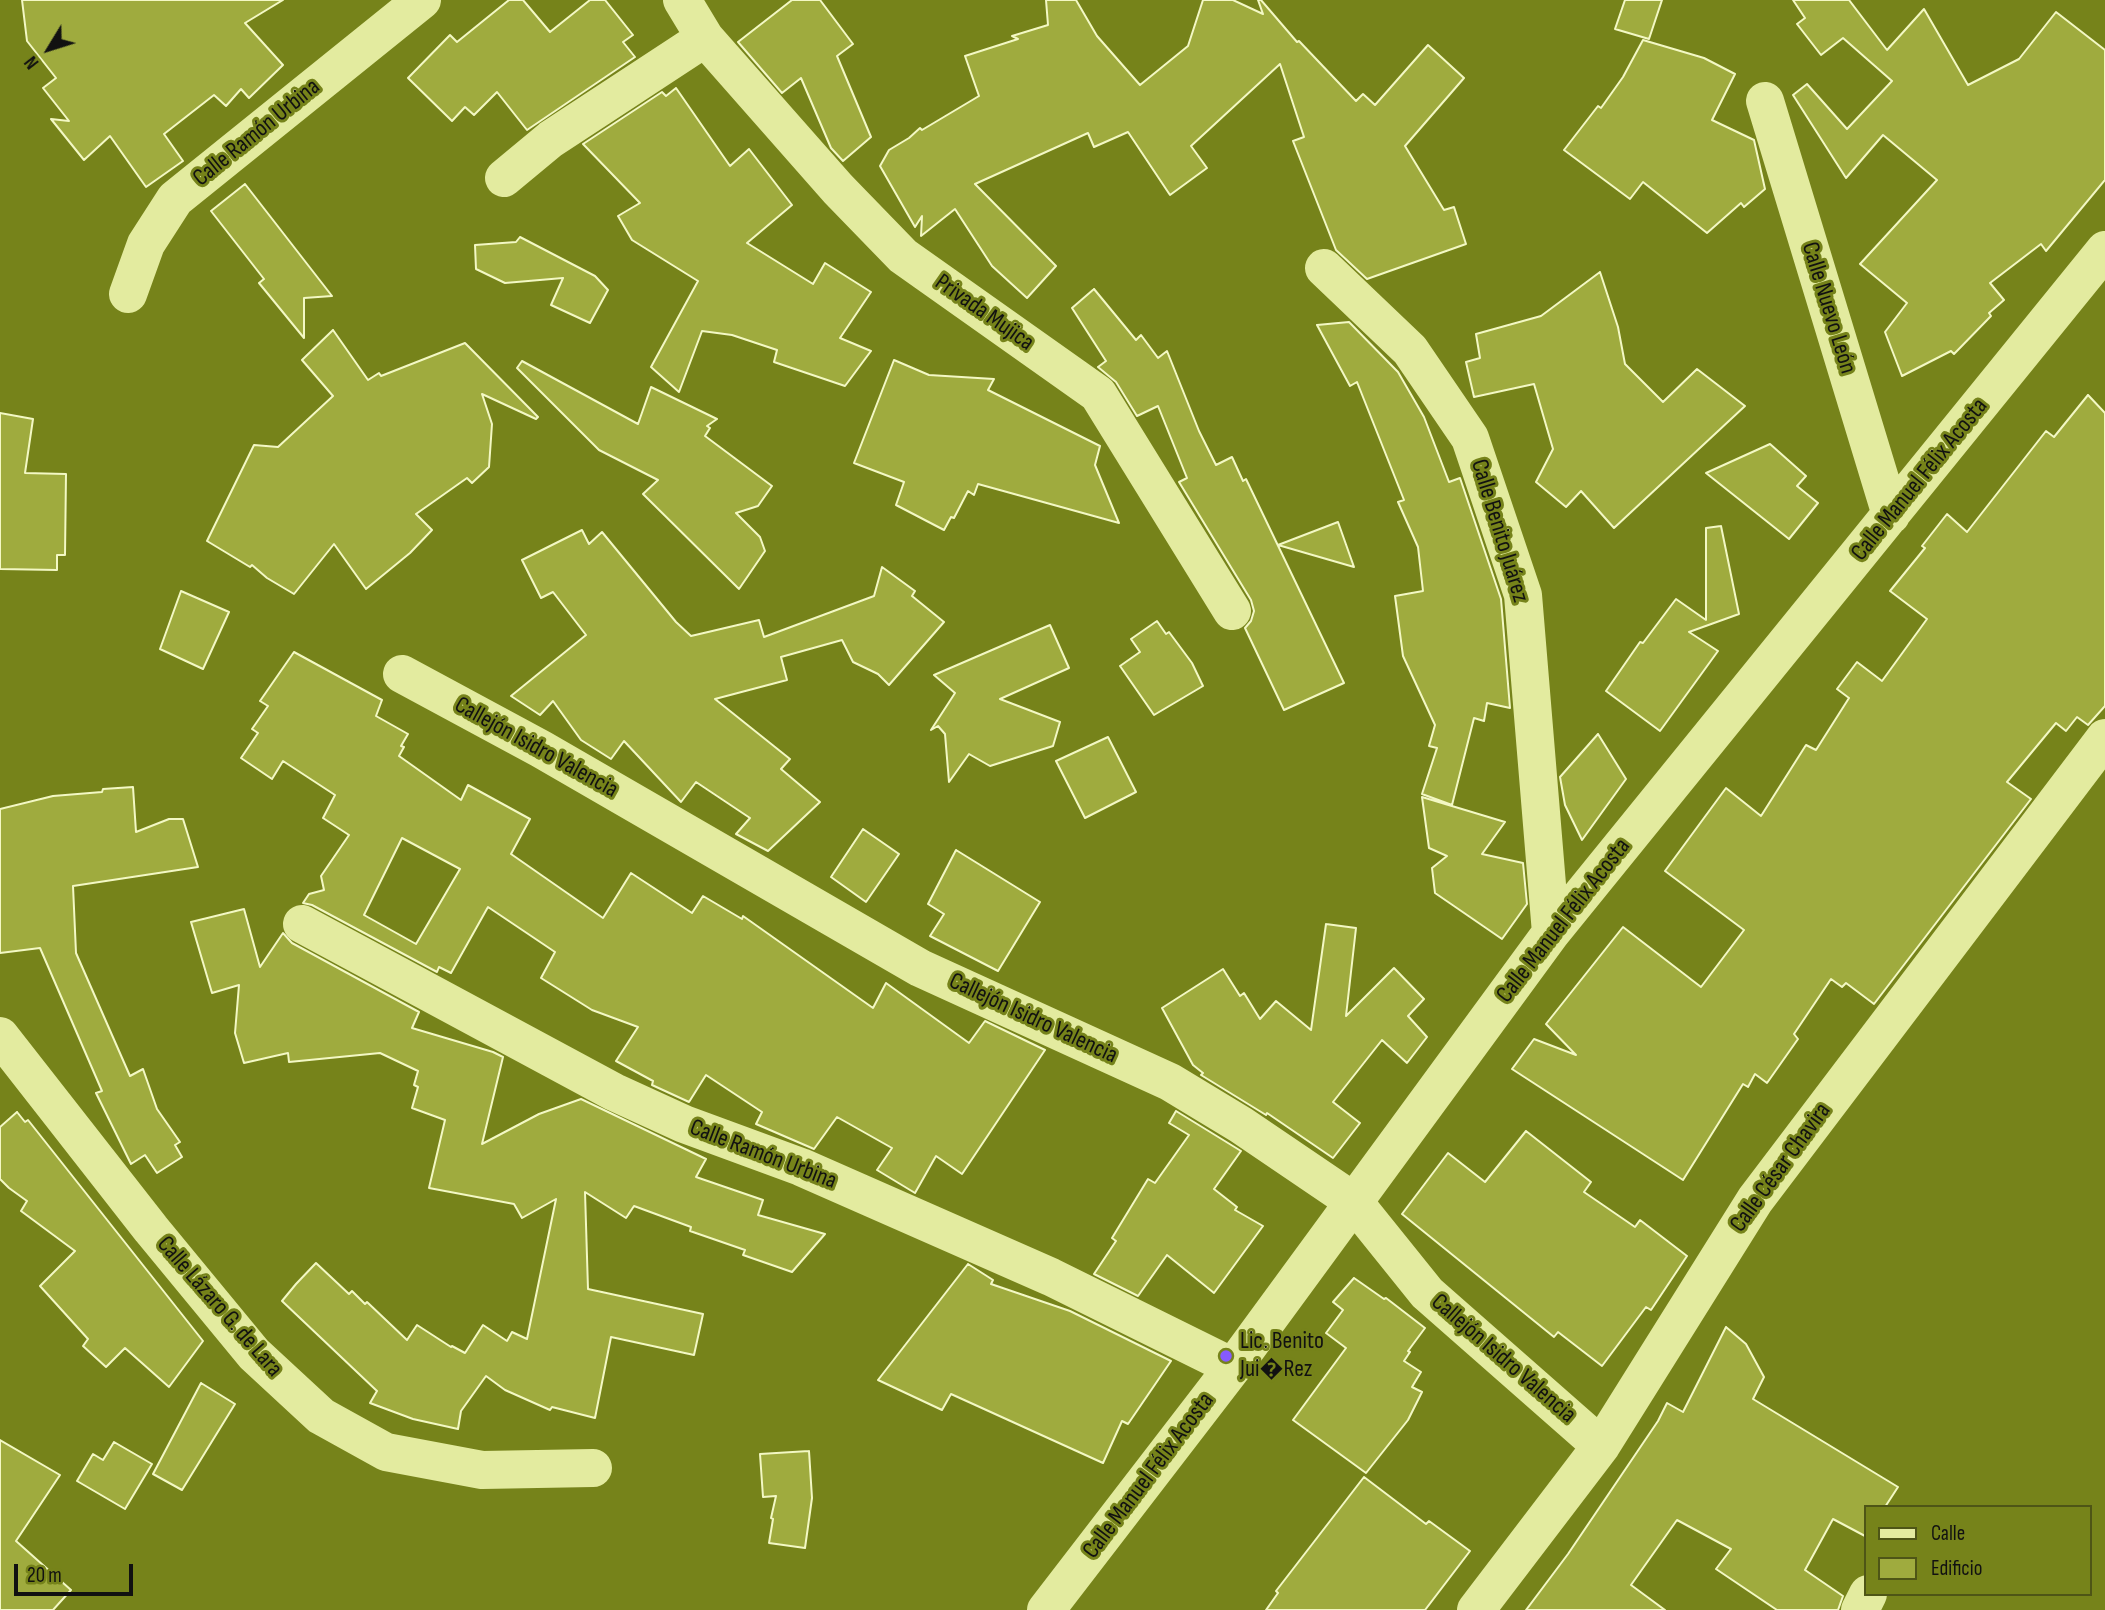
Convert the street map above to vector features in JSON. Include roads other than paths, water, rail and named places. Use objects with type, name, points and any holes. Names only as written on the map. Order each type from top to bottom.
[{"type":"street","name":"Calle Ramón Urbina","points":[[128,294],[146,244],[175,199],[422,0]]},
{"type":"street","name":"Privada Mujica","points":[[682,0],[705,38],[838,189],[903,256],[1098,394],[1232,611]]},
{"type":"street","points":[[504,178],[551,139],[705,38]]},
{"type":"street","name":"Calle Nuevo León","points":[[1765,101],[1891,515]]},
{"type":"street","name":"Calle Manuel Félix Acosta","points":[[1046,1610],[1233,1367],[1551,933],[2105,250]]},
{"type":"street","name":"Calle Benito Juárez","points":[[1324,268],[1410,350],[1470,438],[1479,464],[1523,595],[1551,933]]},
{"type":"street","name":"Callejón Isidro Valencia","points":[[402,674],[541,749],[920,968],[1170,1082],[1241,1125],[1353,1200],[1427,1293],[1601,1446]]},
{"type":"street","name":"Calle César Chavira","points":[[1476,1610],[1601,1446],[1755,1200],[2105,738]]},
{"type":"street","name":"Calle Ramón Urbina","points":[[302,924],[614,1092],[684,1125],[801,1167],[1051,1277],[1233,1367]]},
{"type":"street","name":"Calle Lázaro G. de Lara","points":[[0,1036],[151,1229],[254,1354],[321,1416],[386,1452],[482,1471],[593,1468]]},
{"type":"place","name":"Lic. Benito Jui�Rez","points":[[1226,1356]]}]
